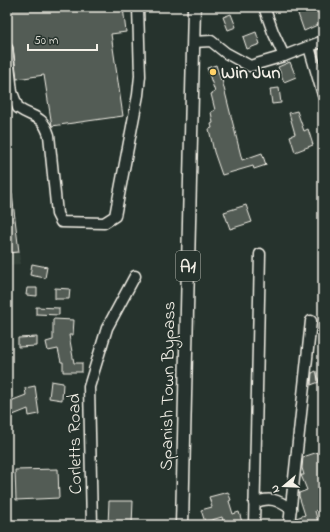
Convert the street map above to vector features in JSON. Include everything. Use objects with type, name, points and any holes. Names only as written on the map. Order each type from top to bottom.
[{"type":"main road","name":"Spanish Town Bypass","points":[[182,525],[194,7]]},
{"type":"street","points":[[7,48],[12,92],[18,108],[41,120],[46,127],[57,214],[61,222],[104,223],[115,216],[138,95],[140,76],[138,7]]},
{"type":"street","points":[[264,7],[284,56]]},
{"type":"street","points":[[193,42],[211,41],[226,53],[250,66],[284,56],[323,41]]},
{"type":"street","points":[[309,47],[323,95]]},
{"type":"street","points":[[254,525],[260,254]]},
{"type":"street","name":"Corletts Road","points":[[92,525],[89,387],[107,328],[135,276]]},
{"type":"street","points":[[289,525],[312,321]]},
{"type":"street","points":[[254,503],[270,499],[279,500],[291,509]]},
{"type":"shaded area","points":[[7,159],[21,264],[7,265]]},
{"type":"building","points":[[7,7],[123,7],[126,32],[111,34],[123,116],[52,126],[44,75],[17,79],[13,47],[10,42]]},
{"type":"building","points":[[306,7],[317,7],[322,23],[304,31],[297,11]]},
{"type":"building","points":[[231,14],[236,27],[228,30],[223,17]]},
{"type":"building","points":[[256,32],[260,44],[247,49],[243,37]]},
{"type":"building","points":[[323,48],[323,70],[322,70],[317,50]]},
{"type":"building","points":[[290,62],[296,77],[284,82],[278,67]]},
{"type":"building","points":[[216,65],[221,81],[222,80],[242,160],[262,153],[266,165],[254,169],[253,166],[222,175],[214,152],[209,129],[212,128],[211,124],[213,123],[211,112],[215,110],[211,94],[215,92],[207,68]]},
{"type":"building","points":[[279,88],[281,103],[272,104],[270,89]]},
{"type":"building","points":[[297,111],[304,131],[308,129],[313,145],[295,152],[290,136],[295,134],[289,113]]},
{"type":"building","points":[[7,194],[12,194],[19,252],[7,253]]},
{"type":"building","points":[[246,205],[252,222],[230,229],[224,212]]},
{"type":"building","points":[[32,264],[47,267],[45,278],[30,275]]},
{"type":"building","points":[[27,288],[37,288],[37,296],[26,295]]},
{"type":"building","points":[[55,288],[70,289],[69,299],[55,299]]},
{"type":"building","points":[[36,307],[59,308],[59,315],[36,314]]},
{"type":"building","points":[[53,319],[74,320],[73,335],[69,335],[74,363],[82,363],[82,372],[63,372],[63,362],[61,362],[58,349],[48,351],[46,342],[53,340]]},
{"type":"building","points":[[37,337],[37,346],[18,347],[18,338]]},
{"type":"building","points":[[316,371],[319,382],[311,385],[312,373]]},
{"type":"building","points":[[51,381],[63,383],[62,400],[49,398]]},
{"type":"building","points":[[35,386],[39,414],[29,416],[28,409],[13,415],[8,402],[26,395],[25,388]]},
{"type":"building","points":[[318,452],[323,467],[323,484],[320,485],[323,495],[321,498],[323,508],[315,511],[318,525],[296,525],[296,518],[305,515],[299,496],[299,493],[307,490],[301,475],[304,475],[302,468],[303,457]]},
{"type":"building","points":[[58,469],[59,498],[16,500],[15,470]]},
{"type":"building","points":[[228,492],[233,514],[239,512],[242,522],[224,525],[222,517],[205,522],[201,510],[212,507],[209,497]]},
{"type":"building","points":[[109,501],[133,501],[132,525],[108,525]]},
{"type":"place","name":"Win Jun","points":[[213,72]]}]
